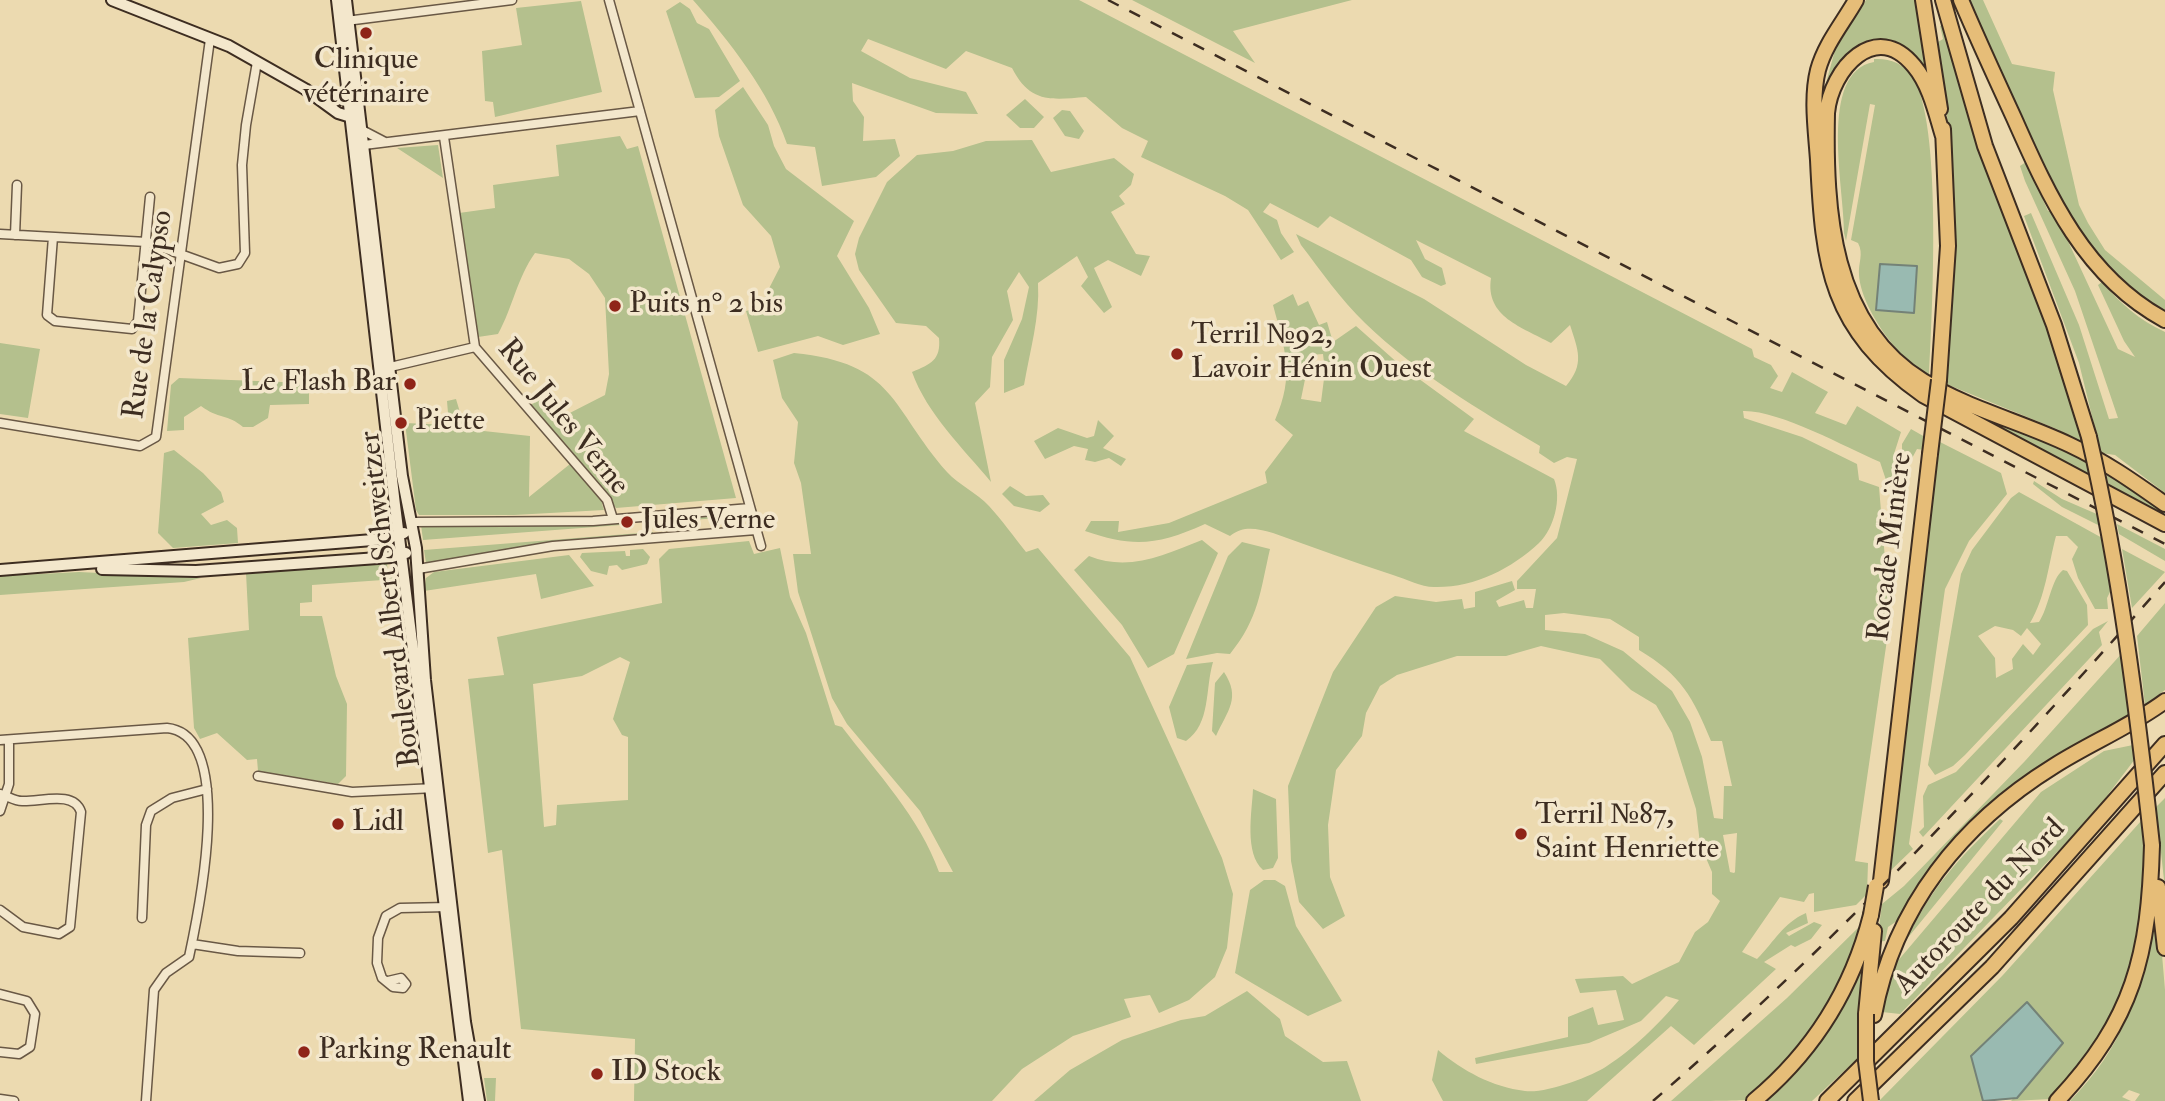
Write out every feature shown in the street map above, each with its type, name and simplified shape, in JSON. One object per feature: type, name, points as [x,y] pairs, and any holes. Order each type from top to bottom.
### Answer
[{"type":"highway","points":[[1856,0],[1826,49],[1815,84],[1823,241],[1838,300],[1855,330],[1893,373],[1923,395],[2165,524]]},
{"type":"highway","name":"Rocade Minière","points":[[1872,1101],[1866,1061],[1874,912],[1939,380],[1947,259],[1943,136],[1923,0]]},
{"type":"highway","points":[[1943,0],[1976,120],[2054,326],[2089,437],[2124,612],[2165,948]]},
{"type":"highway","points":[[1961,0],[2039,173],[2076,239],[2109,279],[2165,320]]},
{"type":"highway","points":[[1943,136],[1925,84],[1905,57],[1887,49],[1871,50],[1855,56],[1839,72],[1830,95],[1827,113],[1833,232],[1844,282],[1864,322],[1889,354],[1922,380],[1955,397],[2072,446],[2108,465],[2165,504]]},
{"type":"highway","points":[[1870,1014],[1906,917],[1928,880],[1949,854],[1992,813],[2035,779],[2165,701]]},
{"type":"highway","name":"Autoroute du Nord","points":[[1827,1101],[2011,918],[2165,744]]},
{"type":"highway","name":"Autoroute du Nord","points":[[1855,1101],[2002,957],[2165,773]]},
{"type":"highway","points":[[2057,1101],[2102,1047],[2125,1006],[2139,966],[2148,919],[2152,845]]},
{"type":"highway","points":[[1754,1101],[1798,1059],[1825,1024],[1853,974],[1874,912]]},
{"type":"highway","points":[[1863,1101],[1874,1083]]},
{"type":"main road","points":[[112,0],[210,39],[257,62],[321,99],[338,113],[353,115]]},
{"type":"main road","name":"Boulevard Albert Schweitzer","points":[[337,0],[344,21],[353,94],[362,130],[385,368],[391,464],[411,558],[434,788]]},
{"type":"main road","name":"Boulevard Albert Schweitzer","points":[[344,21],[346,0]]},
{"type":"main road","points":[[321,99],[332,102],[353,94]]},
{"type":"main road","name":"Boulevard Albert Schweitzer","points":[[353,94],[353,115],[385,368],[402,476],[469,1101]]},
{"type":"main road","points":[[353,115],[357,128],[362,130]]},
{"type":"main road","points":[[353,115],[357,141],[363,145]]},
{"type":"main road","points":[[0,570],[82,566],[406,529]]},
{"type":"main road","points":[[82,566],[170,572],[411,558]]},
{"type":"main road","name":"Boulevard Albert Schweitzer","points":[[448,907],[479,1101]]},
{"type":"street","points":[[344,21],[512,0]]},
{"type":"street","points":[[609,0],[761,546]]},
{"type":"street","name":"Rue de la Calypso","points":[[0,423],[140,446],[152,442],[158,431],[210,39]]},
{"type":"street","points":[[0,234],[147,242],[227,268],[238,264],[245,253],[242,165],[257,62]]},
{"type":"street","points":[[363,145],[640,111]]},
{"type":"street","points":[[362,130],[385,142]]},
{"type":"street","name":"Rue Jules Verne","points":[[444,137],[475,347],[607,500],[613,519]]},
{"type":"street","points":[[15,235],[17,185]]},
{"type":"street","points":[[53,237],[47,315],[55,321],[107,329],[127,330],[136,327],[150,197]]},
{"type":"street","points":[[385,368],[475,347]]},
{"type":"street","points":[[406,529],[613,519],[750,508]]},
{"type":"street","points":[[411,558],[756,530]]},
{"type":"street","points":[[0,811],[9,777],[4,740],[167,728],[183,734],[199,756],[207,789],[203,883],[192,944],[186,961],[166,973],[154,990],[146,1101]]},
{"type":"street","points":[[258,776],[352,792],[434,788]]},
{"type":"street","points":[[142,919],[146,825],[151,811],[172,798],[207,789]]},
{"type":"street","points":[[0,910],[27,929],[59,934],[70,927],[81,812],[79,806],[70,800],[22,801],[3,794]]},
{"type":"street","points":[[388,981],[380,975],[377,963],[377,938],[383,919],[400,908],[448,907]]},
{"type":"street","points":[[192,944],[237,951],[300,953]]},
{"type":"street","points":[[0,994],[27,1001],[35,1014],[30,1047],[14,1055],[0,1052]]},
{"type":"street","points":[[0,1099],[14,1101]]},
{"type":"green space","points":[[693,0],[1079,0],[1752,349],[1754,357],[1771,365],[1778,376],[1770,388],[1782,392],[1792,372],[1828,392],[1815,413],[1846,425],[1857,406],[1901,432],[1894,454],[1897,484],[1886,480],[1880,462],[1775,416],[1743,411],[1744,418],[1802,437],[1857,464],[1859,480],[1879,487],[1890,619],[1855,861],[1868,863],[1867,894],[1856,905],[1814,912],[1814,893],[1809,894],[1804,902],[1780,897],[1742,952],[1757,959],[1785,927],[1806,913],[1808,923],[1786,933],[1789,936],[1814,922],[1822,925],[1811,939],[1795,947],[1791,945],[1764,962],[1776,969],[1694,1045],[1671,1026],[1587,1101],[1443,1101],[1432,1080],[1438,1050],[1478,1077],[1525,1091],[1544,1090],[1579,1080],[1616,1060],[1645,1036],[1679,1000],[1666,996],[1641,1021],[1589,1043],[1476,1064],[1475,1058],[1568,1037],[1568,1017],[1593,1007],[1598,1025],[1624,1020],[1616,990],[1580,993],[1575,979],[1623,976],[1632,984],[1679,962],[1695,932],[1708,922],[1720,901],[1712,894],[1712,872],[1700,844],[1696,809],[1672,733],[1656,705],[1631,690],[1600,659],[1541,646],[1506,656],[1457,656],[1397,675],[1380,686],[1366,713],[1362,736],[1336,770],[1328,825],[1330,877],[1345,916],[1323,929],[1299,902],[1291,861],[1288,786],[1333,672],[1376,607],[1395,596],[1436,602],[1462,599],[1464,609],[1475,607],[1475,592],[1512,581],[1515,590],[1496,601],[1499,607],[1524,600],[1526,608],[1533,608],[1536,589],[1517,589],[1517,581],[1557,538],[1577,459],[1567,457],[1554,463],[1539,453],[1540,446],[1472,404],[1406,358],[1348,305],[1301,245],[1296,234],[1424,299],[1526,365],[1566,386],[1578,364],[1570,325],[1551,343],[1518,326],[1500,311],[1491,291],[1491,278],[1416,240],[1425,259],[1442,268],[1446,284],[1441,286],[1422,277],[1411,260],[1330,216],[1318,228],[1270,203],[1263,212],[1277,220],[1281,233],[1294,252],[1281,260],[1248,210],[1225,196],[1141,157],[1148,141],[1122,128],[1086,97],[1042,97],[1026,88],[1012,68],[966,51],[946,69],[868,39],[861,51],[910,78],[966,92],[978,114],[936,113],[852,83],[853,101],[864,117],[863,141],[895,139],[900,156],[876,177],[822,186],[815,147],[787,144],[759,86]],"holes":[[[1564,613],[1610,619],[1639,637],[1639,650],[1665,669],[1684,688],[1711,741],[1722,741],[1732,786],[1724,786],[1723,819],[1714,818],[1702,757],[1690,722],[1672,691],[1623,651],[1585,634],[1545,630],[1545,615]],[[1737,833],[1735,872],[1734,873],[1730,872],[1723,835]]]},
{"type":"green space","points":[[1132,0],[1352,0],[1233,31],[1255,63]]},
{"type":"green space","points":[[1866,0],[1916,0],[1929,73],[1878,44],[1823,94],[1835,50]]},
{"type":"green space","points":[[1970,0],[1983,0],[2012,64],[2055,72],[2053,90],[2079,205],[2105,250],[2165,300],[2165,312],[2130,288],[2099,255],[2071,216],[2024,128]]},
{"type":"green space","points":[[581,1],[602,92],[495,117],[493,102],[485,101],[482,51],[522,45],[516,8]]},
{"type":"green space","points":[[680,2],[690,9],[697,23],[709,29],[740,81],[719,97],[695,98],[666,11]]},
{"type":"green space","points":[[1943,25],[1976,138],[2031,276],[2063,372],[2083,444],[2067,438],[2059,430],[1946,384],[1952,213],[1948,128],[1938,42],[1943,39],[1940,26]]},
{"type":"green space","points":[[1874,59],[1895,62],[1912,76],[1922,99],[1928,133],[1933,220],[1929,376],[1906,359],[1874,318],[1861,288],[1860,247],[1851,240],[1875,105],[1870,104],[1846,241],[1844,233],[1838,136],[1840,109],[1845,87],[1856,70],[1874,62]]},
{"type":"green space","points":[[743,87],[768,125],[774,146],[786,169],[854,221],[837,256],[869,308],[880,334],[843,345],[818,336],[758,352],[746,311],[759,308],[780,267],[771,236],[743,205],[719,136],[715,110]]},
{"type":"green space","points":[[1025,99],[1044,117],[1034,128],[1020,128],[1006,115]]},
{"type":"green space","points":[[1062,110],[1070,111],[1084,131],[1079,139],[1065,136],[1053,118]]},
{"type":"green space","points":[[620,136],[627,149],[638,146],[736,498],[616,508],[531,405],[539,398],[560,418],[605,395],[609,374],[605,298],[589,274],[569,259],[535,253],[524,272],[498,334],[478,337],[459,213],[495,208],[493,185],[559,176],[556,145]]},
{"type":"green space","points":[[1032,140],[1051,172],[1114,158],[1134,174],[1131,185],[1119,196],[1125,204],[1111,212],[1136,254],[1150,256],[1141,276],[1108,260],[1094,268],[1112,307],[1104,313],[1081,286],[1088,277],[1077,256],[1038,283],[1036,321],[1024,385],[1004,393],[1004,360],[1022,319],[1029,287],[1019,272],[1007,291],[1013,320],[992,357],[990,387],[975,403],[991,482],[936,416],[912,372],[933,360],[938,351],[939,338],[926,326],[896,323],[859,270],[855,254],[859,238],[887,182],[917,155],[953,151],[986,141]]},
{"type":"green space","points":[[438,145],[443,178],[397,148]]},
{"type":"green space","points":[[2026,162],[2048,211],[2054,211],[2118,349],[2135,357],[2124,341],[2098,285],[2102,282],[2131,311],[2165,332],[2165,493],[2115,455],[2101,453],[2079,363],[2024,216],[2031,213],[2079,325],[2109,419],[2118,418],[2075,291],[2025,181],[2020,166]]},
{"type":"green space","points":[[1293,294],[1298,306],[1308,301],[1319,325],[1327,322],[1333,342],[1356,326],[1400,365],[1474,419],[1464,431],[1554,479],[1557,495],[1555,513],[1549,530],[1539,543],[1504,569],[1491,575],[1463,584],[1429,587],[1256,529],[1241,530],[1230,536],[1205,524],[1173,536],[1146,542],[1118,540],[1085,531],[1091,521],[1119,521],[1118,532],[1169,523],[1267,483],[1265,472],[1293,435],[1275,420],[1285,389],[1286,362],[1273,305]],"holes":[[[1323,354],[1325,371],[1321,402],[1301,399],[1310,355]]]},
{"type":"green space","points":[[0,343],[40,349],[28,418],[0,414]]},
{"type":"green space","points":[[794,353],[828,358],[853,367],[872,378],[900,408],[947,472],[989,506],[1026,552],[1038,548],[1130,657],[1222,858],[1233,894],[1227,948],[1215,977],[1189,1000],[1159,1013],[1150,995],[1124,999],[1131,1017],[1073,1036],[1022,1069],[992,1101],[634,1101],[635,1039],[521,1029],[502,850],[488,853],[468,679],[504,675],[497,637],[662,603],[659,559],[669,549],[749,541],[754,554],[780,548],[790,597],[806,633],[835,725],[842,727],[896,796],[921,833],[939,872],[953,872],[920,811],[847,724],[832,698],[798,592],[793,554],[811,554],[801,483],[794,463],[798,422],[782,398],[773,360]],"holes":[[[620,657],[630,662],[613,719],[622,735],[628,737],[628,800],[557,805],[556,825],[544,827],[533,684],[582,676]]]},
{"type":"green space","points":[[179,378],[309,383],[309,404],[270,405],[268,418],[253,427],[243,427],[201,406],[184,417],[184,430],[167,431],[171,385]]},
{"type":"green space","points":[[456,399],[465,429],[530,436],[529,497],[570,464],[605,501],[602,504],[604,510],[514,515],[419,515],[416,510],[405,423],[449,425],[447,401]]},
{"type":"green space","points":[[1945,400],[2086,457],[2091,479]]},
{"type":"green space","points":[[1098,420],[1114,436],[1103,448],[1126,459],[1121,466],[1109,458],[1095,462],[1085,460],[1088,449],[1074,446],[1045,459],[1034,441],[1058,428],[1087,438],[1094,436]]},
{"type":"green space","points":[[1911,429],[1925,437],[1924,450],[1917,449],[1910,462],[1902,463],[1902,444]]},
{"type":"green space","points":[[1940,442],[2001,473],[2007,494],[1969,541],[1945,589],[1909,844],[1913,849],[1885,876]]},
{"type":"green space","points":[[174,450],[203,473],[221,492],[224,502],[201,514],[211,525],[227,520],[237,528],[238,543],[173,548],[158,533],[164,453]]},
{"type":"green space","points":[[2105,468],[2165,508],[2165,516],[2109,487]]},
{"type":"green space","points":[[2034,481],[2062,499],[2099,515],[2102,527],[2062,507],[2033,484]]},
{"type":"green space","points":[[1010,486],[1026,496],[1043,495],[1050,504],[1040,512],[1014,506],[1002,494]]},
{"type":"green space","points":[[2019,492],[2104,539],[2113,586],[2107,598],[2108,609],[2095,609],[2078,578],[2072,559],[2078,547],[2067,536],[2056,536],[2043,592],[2030,623],[2039,622],[2056,580],[2063,570],[2067,571],[2087,605],[2088,625],[1965,755],[1953,766],[1935,775],[1928,765],[1961,574],[1972,550],[2011,498]],"holes":[[[1995,626],[2013,630],[2021,636],[2027,628],[2041,644],[2033,655],[2023,644],[2012,659],[2013,669],[1996,678],[1995,658],[1978,636]]]},
{"type":"green space","points":[[732,513],[733,517],[663,522],[662,518]]},
{"type":"green space","points":[[620,521],[621,525],[423,540],[421,525]]},
{"type":"green space","points":[[2117,524],[2165,549],[2165,561],[2119,534]]},
{"type":"green space","points":[[653,532],[653,535],[546,544],[426,563],[424,550]]},
{"type":"green space","points":[[1202,540],[1218,553],[1174,654],[1148,668],[1122,625],[1074,570],[1089,556],[1104,561],[1132,562],[1160,556]]},
{"type":"green space","points":[[1242,542],[1270,549],[1253,616],[1230,654],[1217,653],[1186,659],[1228,556]]},
{"type":"green space","points":[[643,549],[650,557],[647,564],[622,570],[617,565],[609,566],[607,575],[591,571],[580,557],[582,553],[625,551],[626,556],[630,556],[630,550]]},
{"type":"green space","points":[[2122,549],[2165,572],[2132,608]]},
{"type":"green space","points":[[569,555],[594,586],[541,599],[536,574],[424,591],[426,578],[434,572]]},
{"type":"green space","points":[[387,563],[388,575],[396,574],[397,579],[312,585],[312,602],[300,603],[300,616],[322,616],[336,676],[347,704],[346,776],[338,784],[258,771],[257,759],[247,760],[217,733],[200,739],[194,728],[188,638],[249,630],[246,573]]},
{"type":"green space","points":[[79,572],[201,578],[184,582],[0,595],[0,576]]},
{"type":"green space","points":[[2165,603],[2165,690],[2145,705],[2137,636]]},
{"type":"green space","points":[[2108,621],[2099,632],[2102,645],[1923,837],[1919,832],[1924,827],[1923,796],[1928,785],[1956,772],[2093,629]]},
{"type":"green space","points":[[2123,652],[2130,717],[2017,783],[1985,809],[1937,857],[1914,889],[1897,921],[1888,927],[1885,941],[1877,942],[1882,904],[1904,886],[2025,761]]},
{"type":"green space","points":[[1213,662],[1200,725],[1186,741],[1177,738],[1169,707],[1187,665]]},
{"type":"green space","points":[[1224,672],[1232,689],[1232,697],[1216,736],[1212,731],[1215,683]]},
{"type":"green space","points":[[2133,745],[2135,759],[2091,817],[1900,1014],[1882,1012],[1896,963],[2041,792],[2104,751]]},
{"type":"green space","points":[[1253,789],[1276,799],[1278,858],[1273,868],[1263,870],[1257,863],[1251,843]]},
{"type":"green space","points":[[2165,798],[2165,889],[2156,807]]},
{"type":"green space","points":[[2000,819],[2003,821],[1906,940],[1926,904],[1947,875]]},
{"type":"green space","points":[[2141,821],[2144,850],[2143,909],[2133,966],[2124,994],[2096,1046],[2051,1099],[2011,1101],[2063,1043],[1971,1056],[1983,1101],[1879,1101],[2003,975]]},
{"type":"green space","points":[[1264,880],[1275,880],[1285,886],[1296,926],[1342,1001],[1308,1016],[1235,973],[1250,890]]},
{"type":"green space","points":[[2159,919],[2165,990],[2165,1101],[2135,1101],[2140,1094],[2129,1090],[2122,1097],[2131,1101],[2070,1101],[2104,1060],[2127,1018],[2143,971],[2154,920]]},
{"type":"green space","points":[[1862,924],[1845,971],[1819,1022],[1785,1069],[1766,1087],[1746,1100],[1671,1101],[1787,998]]},
{"type":"green space","points":[[1863,955],[1866,956],[1859,1057],[1812,1101],[1758,1101],[1777,1085]]},
{"type":"green space","points":[[1247,991],[1280,1019],[1285,1036],[1323,1062],[1347,1061],[1361,1101],[1034,1101],[1070,1070],[1122,1040],[1181,1020],[1205,1016]]},
{"type":"green space","points":[[484,1078],[496,1078],[495,1101],[487,1101]]},
{"type":"water","points":[[1880,264],[1917,266],[1914,313],[1876,310]]},
{"type":"water","points":[[2027,1002],[2063,1043],[2017,1098],[1983,1101],[1971,1056]]},
{"type":"railway","points":[[1108,0],[2165,544]]},
{"type":"railway","points":[[1653,1101],[1788,978],[1918,850],[2043,718],[2165,582]]},
{"type":"place","name":"Clinique vétérinaire","points":[[366,33]]},
{"type":"place","name":"Puits n° 2 bis","points":[[615,306]]},
{"type":"place","name":"Terril №92, Lavoir Hénin Ouest","points":[[1177,354]]},
{"type":"place","name":"Le Flash Bar","points":[[410,384]]},
{"type":"place","name":"Piette","points":[[401,423]]},
{"type":"place","name":"Jules Verne","points":[[627,522]]},
{"type":"place","name":"Lidl","points":[[338,824]]},
{"type":"place","name":"Terril №87, Saint Henriette","points":[[1521,834]]},
{"type":"place","name":"Parking Renault","points":[[304,1052]]},
{"type":"place","name":"ID Stock","points":[[597,1074]]}]
